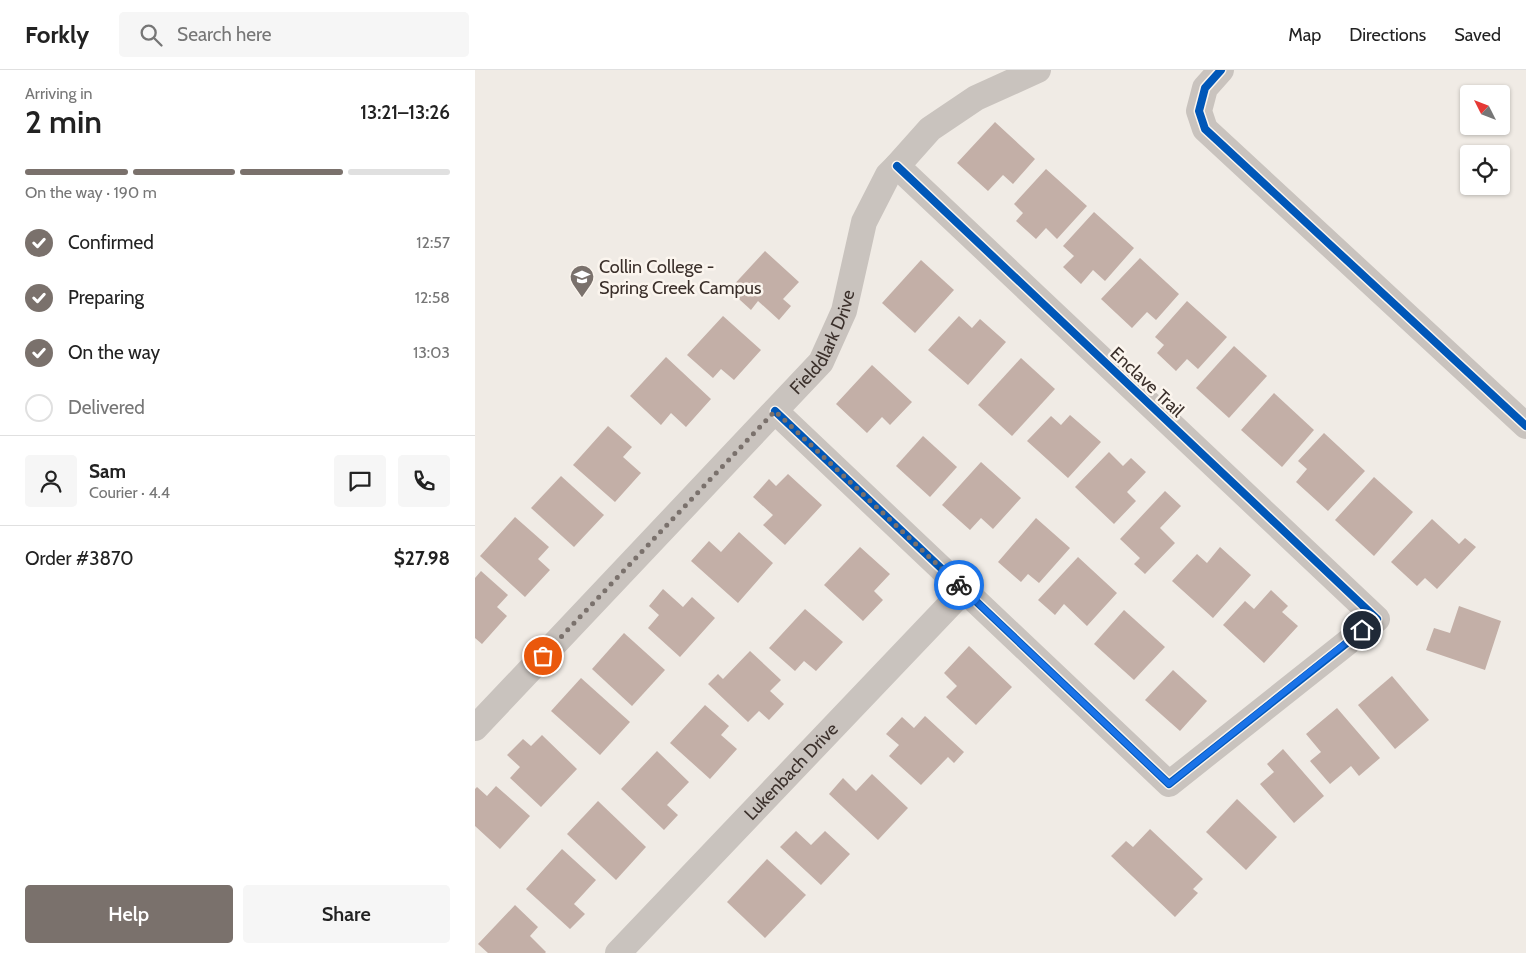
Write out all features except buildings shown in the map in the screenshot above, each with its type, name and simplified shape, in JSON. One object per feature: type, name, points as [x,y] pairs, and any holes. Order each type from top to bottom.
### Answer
[{"type":"street","points":[[1221,70],[1205,88],[1199,111],[1205,129],[1526,426]]},
{"type":"street","name":"Fielddlark Drive","points":[[475,728],[821,362],[844,311],[864,222],[888,175],[929,128],[976,98],[1024,74]]},
{"type":"street","name":"Enclave Trail","points":[[897,166],[1377,618],[1169,784],[964,590]]},
{"type":"street","points":[[775,411],[964,590]]},
{"type":"street","name":"Lukenbach Drive","points":[[618,953],[964,590]]},
{"type":"cycle path","points":[[1221,70],[1205,88],[1199,111],[1205,129],[1526,426]]},
{"type":"cycle path","points":[[775,411],[1169,784],[1377,619],[897,166]]},
{"type":"way so far","points":[[543,656],[775,411],[959,585]]},
{"type":"place","name":"Collin College - Spring Creek Campus","points":[[582,298]]},
{"type":"route","points":[[959,585],[1169,784],[1362,630]]}]
